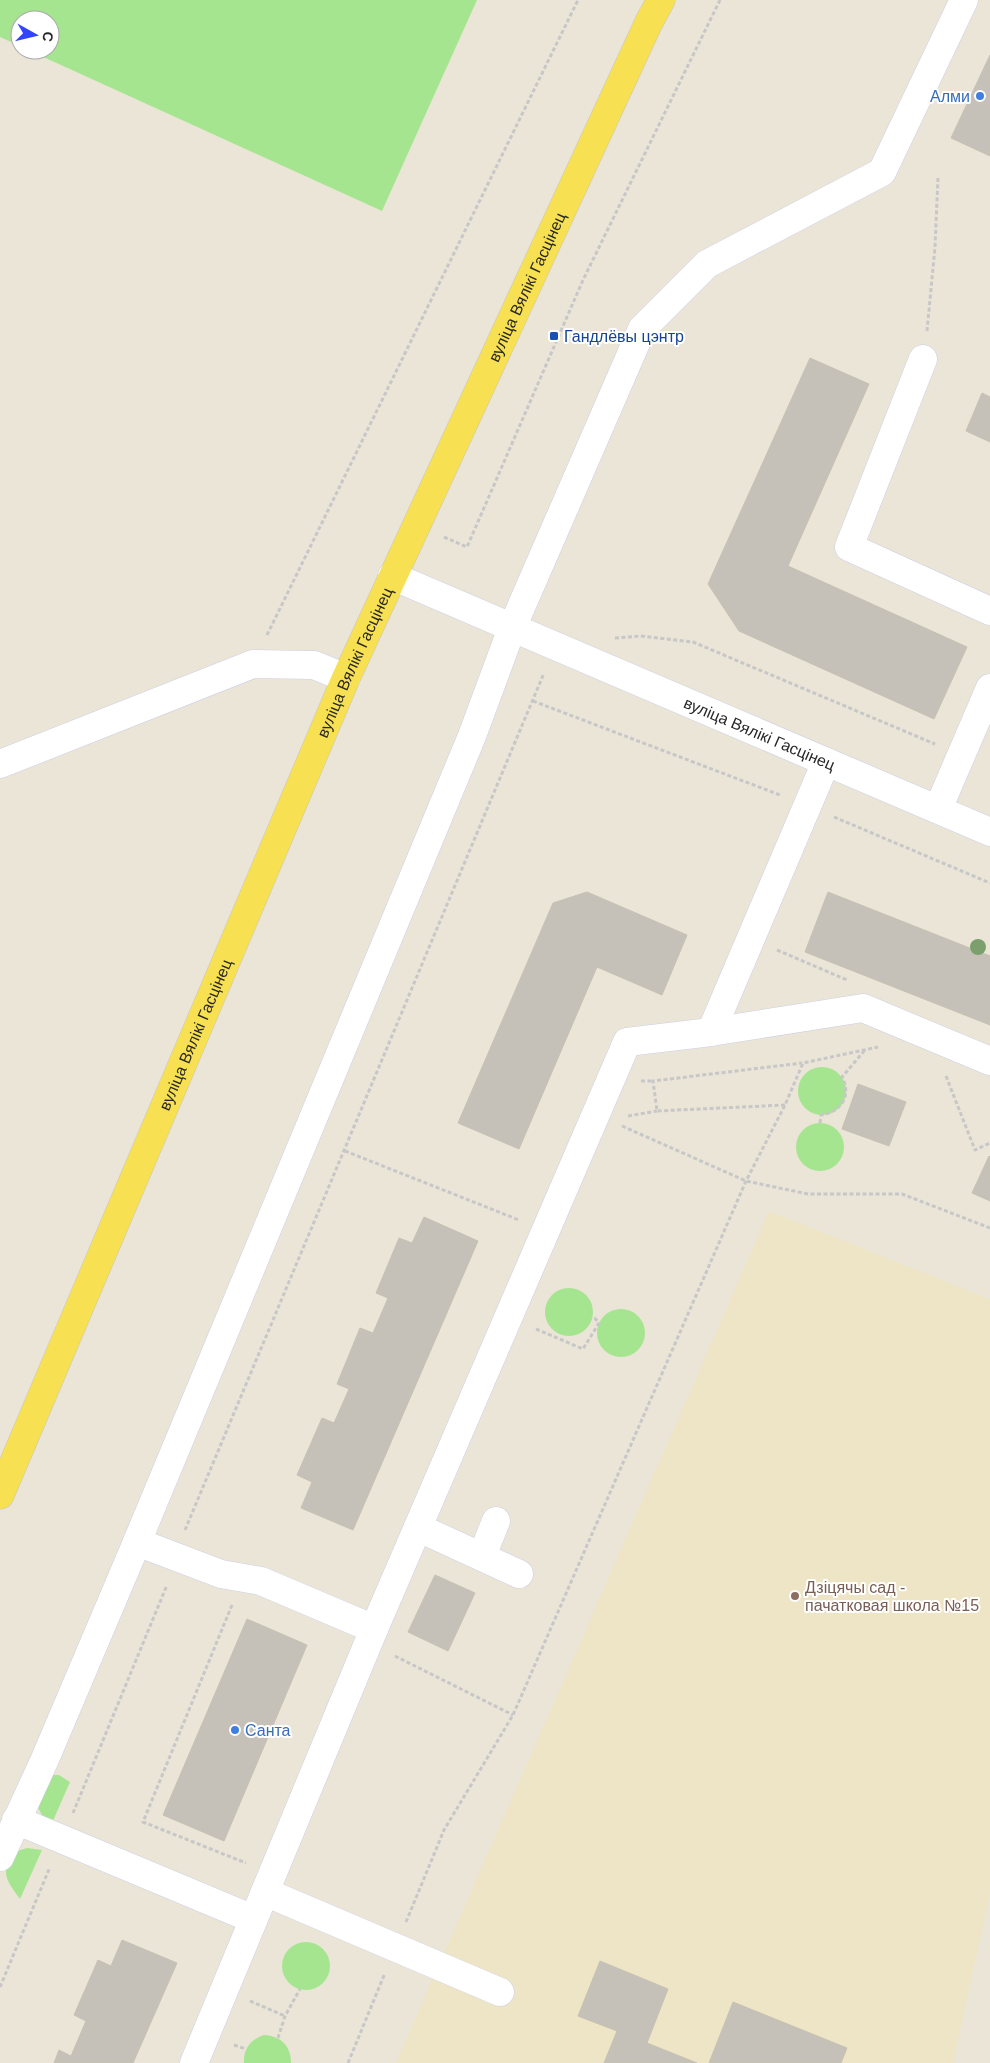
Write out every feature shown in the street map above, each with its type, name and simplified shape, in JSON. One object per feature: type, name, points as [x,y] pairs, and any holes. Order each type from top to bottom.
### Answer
[{"type":"main road","name":"вуліца Вялікі Гасцінец","points":[[0,1495],[346,678],[661,0]]},
{"type":"street","points":[[0,1857],[45,1759],[137,1542],[472,736],[512,628],[642,329],[707,264],[882,172],[964,0]]},
{"type":"street","points":[[923,358],[849,547],[990,611]]},
{"type":"street","name":"вуліца Вялікі Гасцінец","points":[[392,576],[990,832]]},
{"type":"street","points":[[0,764],[253,664],[314,665],[346,678]]},
{"type":"street","points":[[938,809],[990,688]]},
{"type":"street","points":[[710,1032],[826,762]]},
{"type":"street","points":[[194,2063],[371,1636],[508,1317],[600,1117],[627,1042],[710,1032],[862,1008],[990,1061]]},
{"type":"street","points":[[482,1556],[496,1521]]},
{"type":"street","points":[[419,1528],[519,1574]]},
{"type":"street","points":[[137,1542],[221,1574],[261,1581],[371,1636]]},
{"type":"street","points":[[16,1820],[253,1919]]},
{"type":"street","points":[[270,1883],[396,1948],[500,1992]]},
{"type":"path","points":[[253,664],[578,0]]},
{"type":"path","points":[[448,539],[468,547],[583,280],[720,0]]},
{"type":"path","points":[[923,358],[931,306],[938,178]]},
{"type":"path","points":[[611,639],[640,636],[693,642],[960,755]]},
{"type":"path","points":[[0,1986],[178,1558],[179,1544],[533,701],[554,645]]},
{"type":"path","points":[[533,701],[806,806],[990,883]]},
{"type":"path","points":[[775,949],[853,982]]},
{"type":"path","points":[[657,1111],[653,1082],[803,1063],[878,1047],[890,1019]]},
{"type":"path","points":[[931,1037],[975,1150],[990,1144]]},
{"type":"path","points":[[820,1123],[821,1115],[836,1110],[842,1105],[846,1090],[842,1077],[865,1050]]},
{"type":"path","points":[[348,2063],[444,1830],[513,1715],[746,1181],[785,1105],[803,1063]]},
{"type":"path","points":[[600,1117],[657,1111],[785,1105]]},
{"type":"path","points":[[600,1117],[746,1181],[808,1194],[902,1194],[990,1228]]},
{"type":"path","points":[[345,1151],[525,1223]]},
{"type":"path","points":[[508,1317],[583,1349],[599,1323],[593,1316]]},
{"type":"path","points":[[234,1599],[143,1822],[270,1883]]},
{"type":"path","points":[[371,1636],[513,1715]]},
{"type":"path","points":[[278,2038],[285,2016],[300,1989]]},
{"type":"shaded area","name":"Дзіцячы сад - пачатковая школа №15","points":[[769,1211],[990,1299],[990,1893],[953,2063],[396,2063]]},
{"type":"green space","points":[[0,0],[477,0],[382,211],[50,60],[60,60],[60,10],[10,10],[10,42],[0,37]]},
{"type":"green space","points":[[822,1067],[831,1069],[839,1074],[844,1082],[846,1091],[844,1100],[839,1108],[831,1113],[822,1115],[813,1113],[805,1108],[800,1100],[798,1091],[800,1082],[805,1074],[813,1069]]},
{"type":"green space","points":[[820,1123],[829,1125],[837,1130],[842,1138],[844,1147],[842,1156],[837,1164],[829,1169],[820,1171],[811,1169],[803,1164],[798,1156],[796,1147],[798,1138],[803,1130],[811,1125]]},
{"type":"green space","points":[[569,1288],[578,1290],[586,1295],[591,1303],[593,1312],[591,1321],[586,1329],[578,1334],[569,1336],[560,1334],[552,1329],[547,1321],[545,1312],[547,1303],[552,1295],[560,1290]]},
{"type":"green space","points":[[621,1309],[630,1311],[638,1316],[643,1324],[645,1333],[643,1342],[638,1350],[630,1355],[621,1357],[612,1355],[604,1350],[599,1342],[597,1333],[599,1324],[604,1316],[612,1311]]},
{"type":"green space","points":[[48,1775],[59,1775],[70,1782],[52,1823],[42,1815],[36,1804]]},
{"type":"green space","points":[[27,1848],[42,1850],[20,1899],[9,1882],[6,1867],[11,1853]]},
{"type":"green space","points":[[306,1942],[315,1944],[323,1949],[328,1957],[330,1966],[328,1975],[323,1983],[315,1988],[306,1990],[297,1988],[289,1983],[284,1975],[282,1966],[284,1957],[289,1949],[297,1944]]},
{"type":"green space","points":[[264,2035],[275,2037],[284,2043],[291,2057],[291,2063],[244,2063],[246,2049],[255,2039]]},
{"type":"building","name":"Алми","points":[[990,55],[990,156],[951,138]]},
{"type":"building","points":[[810,358],[869,384],[788,566],[967,647],[934,719],[739,631],[708,584]]},
{"type":"building","points":[[982,393],[990,397],[990,442],[966,431]]},
{"type":"building","points":[[587,892],[687,935],[662,995],[597,967],[519,1149],[458,1123],[553,903]]},
{"type":"building","points":[[828,892],[990,956],[990,1025],[805,952]]},
{"type":"building","points":[[858,1084],[906,1102],[889,1146],[842,1129]]},
{"type":"building","points":[[990,1157],[990,1201],[972,1193]]},
{"type":"building","points":[[424,1217],[478,1241],[353,1530],[301,1508],[312,1482],[297,1475],[322,1418],[334,1423],[349,1389],[337,1384],[360,1328],[373,1333],[388,1298],[376,1293],[399,1238],[412,1243]]},
{"type":"building","points":[[435,1575],[475,1593],[448,1651],[408,1632]]},
{"type":"building","name":"Санта","points":[[247,1619],[307,1645],[224,1841],[163,1815]]},
{"type":"building","points":[[122,1940],[177,1963],[133,2063],[54,2063],[59,2050],[71,2056],[86,2021],[74,2015],[98,1960],[111,1966]]},
{"type":"building","points":[[600,1961],[668,1989],[647,2043],[697,2063],[604,2063],[617,2031],[578,2016]]},
{"type":"building","points":[[733,2002],[847,2048],[841,2063],[709,2063]]},
{"type":"place","name":"Алми","points":[[980,96]]},
{"type":"place","name":"Гандлёвы цэнтр","points":[[554,336]]},
{"type":"place","name":"Дзіцячы сад - пачатковая школа №15","points":[[795,1596]]},
{"type":"place","name":"Санта","points":[[235,1730]]}]
